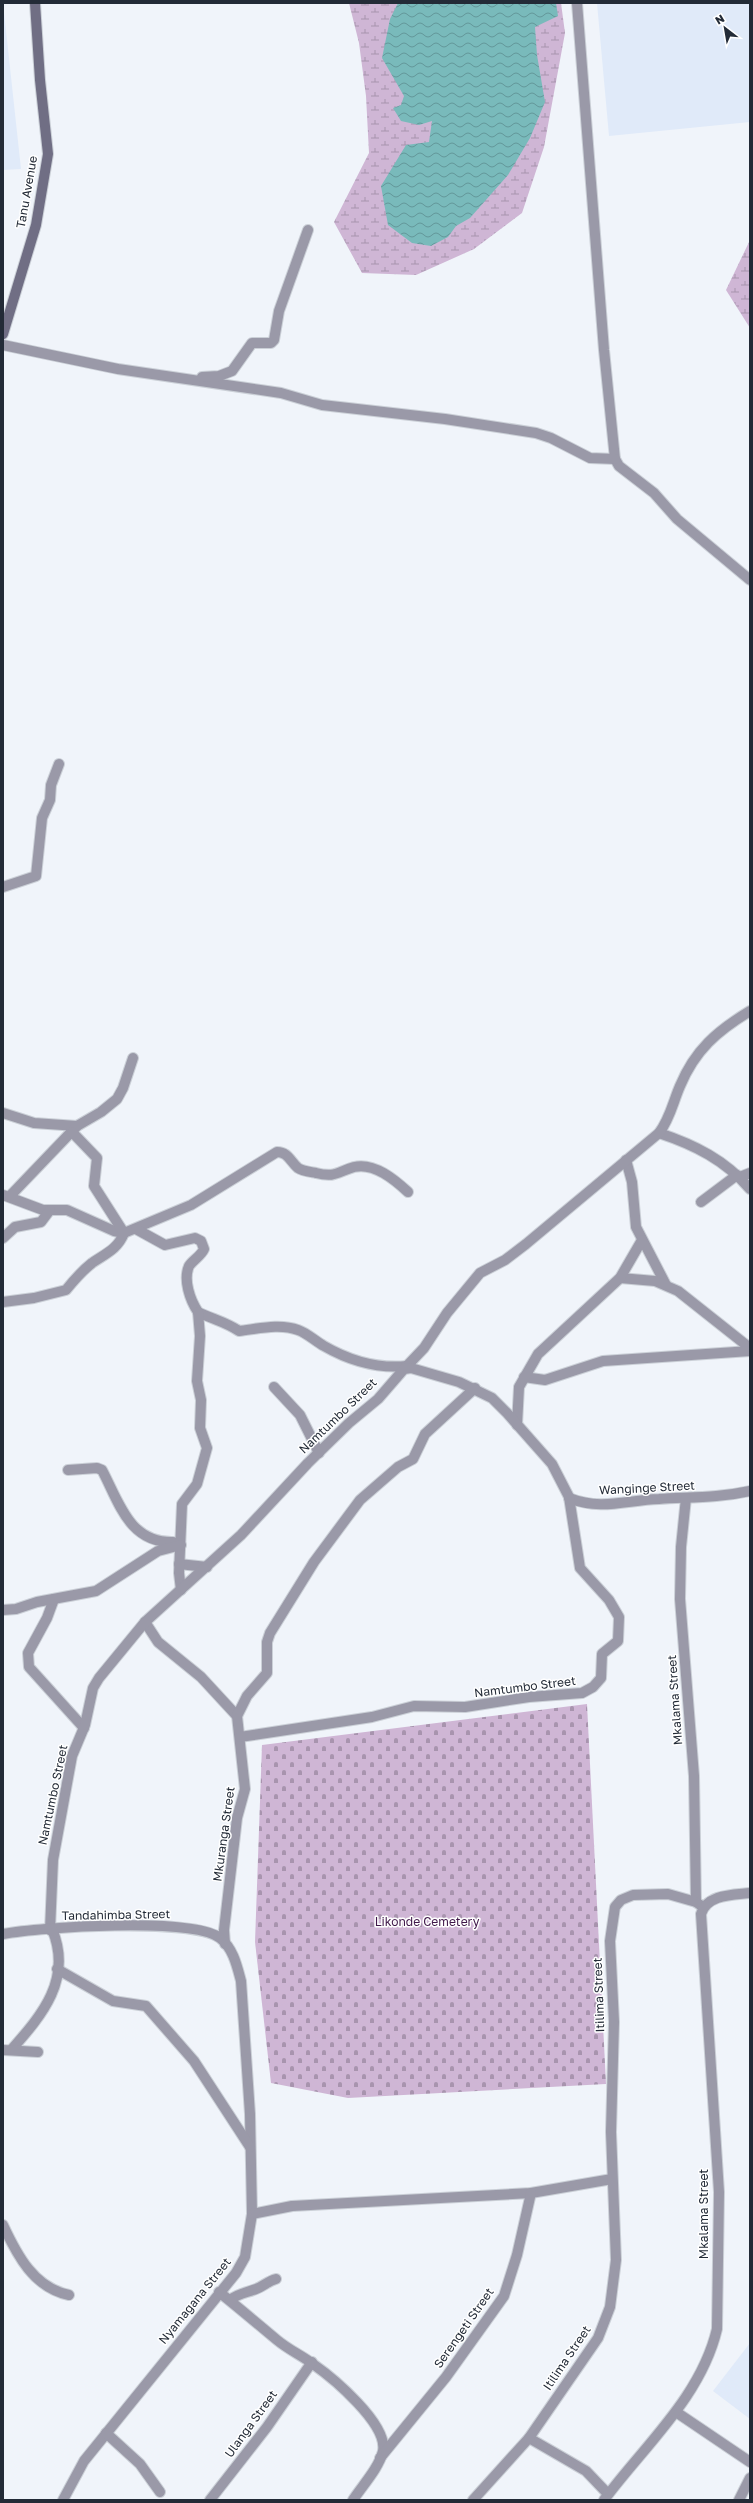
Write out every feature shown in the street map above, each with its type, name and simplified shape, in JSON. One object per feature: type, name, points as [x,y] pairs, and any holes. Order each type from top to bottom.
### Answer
[{"type":"street","name":"Tanu Avenue","points":[[3,334],[36,225],[48,154],[40,80],[35,3]]},
{"type":"street","points":[[577,3],[604,350],[615,459],[619,466],[654,493],[677,519],[750,580]]},
{"type":"street","points":[[190,380],[227,374],[234,369],[252,343],[271,343],[274,340],[279,311],[308,230]]},
{"type":"street","points":[[3,345],[110,368],[281,393],[322,405],[445,419],[536,434],[551,438],[590,458],[615,459]]},
{"type":"street","points":[[3,887],[36,876],[42,818],[50,800],[51,785],[59,764]]},
{"type":"street","points":[[198,1312],[220,1322],[228,1323],[239,1330],[268,1327],[298,1330],[325,1346],[366,1365],[406,1367],[424,1348],[447,1314],[480,1273],[505,1260],[526,1244],[580,1201],[659,1133],[666,1124],[682,1080],[702,1047],[714,1035],[750,1011]]},
{"type":"street","points":[[133,1058],[123,1088],[117,1099],[101,1112],[74,1129],[7,1196],[43,1210],[67,1210],[114,1231],[124,1233],[191,1205],[277,1152],[285,1154],[300,1169],[327,1176],[336,1175],[355,1167],[364,1167],[388,1175],[408,1192]]},
{"type":"street","points":[[3,1114],[34,1123],[74,1129],[97,1158],[94,1186],[124,1233]]},
{"type":"street","points":[[659,1133],[704,1150],[738,1176],[750,1189]]},
{"type":"street","points":[[626,1160],[632,1182],[636,1227],[666,1284]]},
{"type":"street","points":[[701,1202],[738,1176],[750,1174]]},
{"type":"street","points":[[3,1238],[15,1227],[41,1222],[50,1210]]},
{"type":"street","points":[[136,1229],[165,1245],[195,1238],[201,1241],[204,1249],[189,1267],[187,1280],[190,1293],[198,1312],[200,1336],[197,1388],[201,1400],[200,1428],[206,1443],[207,1451],[202,1462],[197,1484],[182,1504],[179,1564],[181,1590]]},
{"type":"street","points":[[3,1302],[34,1298],[66,1290],[71,1281],[117,1245],[124,1233]]},
{"type":"street","points":[[517,1425],[517,1402],[519,1387],[538,1354],[620,1278],[642,1240]]},
{"type":"street","points":[[620,1278],[655,1281],[666,1284],[688,1298],[750,1350]]},
{"type":"street","points":[[524,1377],[545,1380],[603,1361],[750,1350]]},
{"type":"street","name":"Namtumbo Street","points":[[7,2050],[36,2023],[52,1997],[57,1969],[58,1949],[51,1930],[53,1860],[72,1756],[84,1728],[93,1688],[98,1678],[145,1622],[242,1535],[349,1423],[378,1399],[406,1367],[445,1377],[475,1388],[492,1398],[552,1464],[569,1498],[580,1568],[608,1600],[619,1617],[618,1641],[602,1654],[601,1678],[593,1687],[582,1693],[529,1697],[475,1706],[414,1706],[372,1717],[240,1737]]},
{"type":"street","points":[[274,1387],[300,1415],[319,1453]]},
{"type":"street","points":[[145,1622],[158,1642],[201,1677],[237,1716],[247,1696],[267,1673],[267,1642],[272,1628],[314,1562],[360,1500],[398,1467],[413,1459],[423,1436],[475,1388]]},
{"type":"street","points":[[68,1470],[97,1468],[102,1470],[120,1508],[139,1531],[160,1543],[181,1544]]},
{"type":"street","name":"Wanginge Street","points":[[569,1498],[585,1503],[610,1506],[647,1499],[717,1498],[750,1491]]},
{"type":"street","name":"Mkalama Street","points":[[606,2497],[676,2412],[711,2351],[717,2329],[719,2192],[708,2045],[707,1994],[701,1934],[694,1776],[680,1599],[681,1547],[686,1498]]},
{"type":"street","points":[[3,1610],[16,1609],[54,1599],[96,1591],[158,1551],[181,1544]]},
{"type":"street","points":[[179,1564],[207,1567]]},
{"type":"street","points":[[54,1599],[48,1618],[28,1653],[29,1667],[84,1728]]},
{"type":"street","name":"Mkuranga Street","points":[[225,1944],[224,1930],[237,1818],[245,1788],[237,1716]]},
{"type":"street","points":[[700,1904],[715,1899],[750,1893]]},
{"type":"street","name":"Itilima Street","points":[[473,2500],[529,2438],[598,2338],[610,2307],[616,2260],[612,2179],[614,2022],[610,1941],[614,1912],[620,1900],[637,1894],[677,1894],[700,1904]]},
{"type":"street","name":"Tandahimba Street","points":[[3,1934],[51,1930],[147,1926],[192,1928],[213,1934],[225,1944]]},
{"type":"street","name":"Nyamagana Street","points":[[63,2500],[84,2461],[219,2292],[236,2273],[245,2257],[252,2214],[251,2149],[241,1981],[236,1962],[225,1944]]},
{"type":"street","points":[[57,1969],[113,2001],[146,2006],[194,2061],[251,2149]]},
{"type":"street","points":[[7,2050],[38,2052]]},
{"type":"street","points":[[252,2214],[297,2206],[531,2193],[612,2179]]},
{"type":"street","name":"Serengeti Street","points":[[352,2500],[380,2458],[446,2377],[504,2296],[517,2255],[531,2193]]},
{"type":"street","points":[[3,2225],[16,2251],[34,2277],[53,2290],[69,2295]]},
{"type":"street","points":[[230,2300],[241,2293],[257,2289],[268,2281],[276,2279]]},
{"type":"street","name":"Serengeti Street","points":[[219,2292],[296,2355],[312,2362],[334,2380],[372,2420],[380,2433],[383,2445],[380,2458]]},
{"type":"street","name":"Ulanga Street","points":[[210,2500],[267,2427],[312,2362]]},
{"type":"street","points":[[676,2412],[750,2462]]},
{"type":"street","points":[[106,2433],[140,2464],[160,2492]]},
{"type":"street","points":[[529,2438],[586,2471],[606,2497]]},
{"type":"street","points":[[739,2500],[750,2478]]},
{"type":"shaded area","points":[[3,3],[21,169],[3,170]]},
{"type":"shaded area","points":[[597,3],[750,3],[750,122],[609,136]]},
{"type":"shaded area","points":[[750,2343],[750,2419],[713,2391]]},
{"type":"green space","points":[[349,3],[561,3],[565,33],[544,147],[522,213],[474,249],[416,275],[362,273],[334,222],[369,153],[366,96],[359,43]]},
{"type":"green space","points":[[750,240],[750,328],[726,290]]},
{"type":"green space","name":"Likonde Cemetery","points":[[587,1704],[606,2084],[348,2098],[271,2083],[255,1942],[262,1745]]},
{"type":"water","points":[[398,3],[556,3],[558,16],[535,27],[537,55],[545,102],[530,138],[508,175],[470,218],[456,226],[448,237],[431,246],[412,243],[388,225],[381,186],[406,145],[429,142],[432,121],[419,125],[401,121],[393,108],[401,105],[404,96],[382,58],[390,19]]}]
